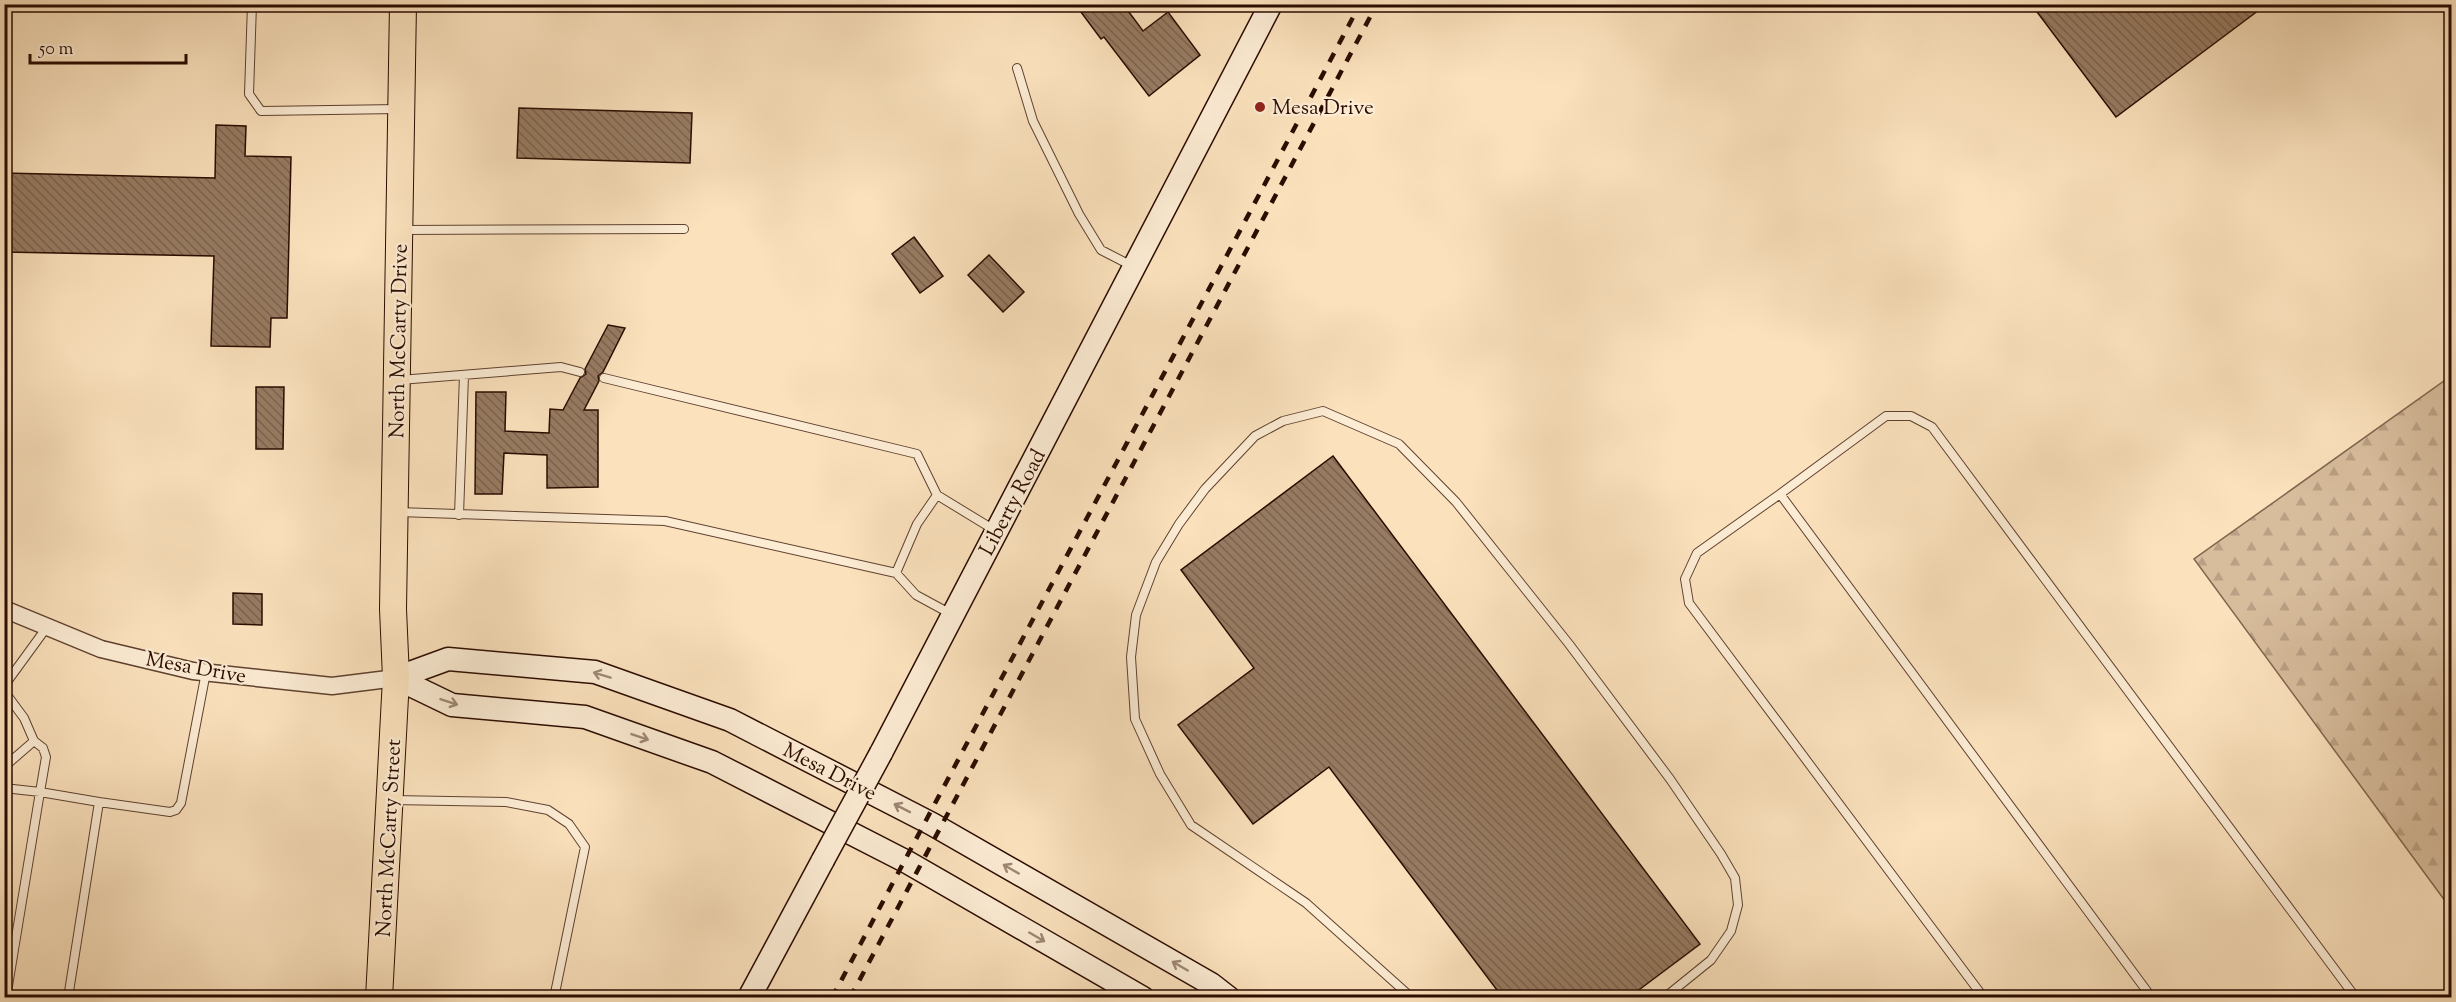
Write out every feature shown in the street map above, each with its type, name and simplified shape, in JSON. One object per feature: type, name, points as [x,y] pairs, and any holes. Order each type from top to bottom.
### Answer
[{"type":"main road","name":"North McCarty Drive","points":[[396,678],[393,609],[394,512],[403,4]]},
{"type":"main road","name":"Liberty Road","points":[[749,998],[881,753],[1271,4]]},
{"type":"main road","name":"Mesa Drive","points":[[396,678],[448,659],[595,672],[730,720],[932,824],[1211,984],[1229,998]]},
{"type":"main road","name":"North McCarty Street","points":[[379,998],[396,678]]},
{"type":"main road","points":[[396,678],[452,705],[585,717],[712,762],[907,862],[1143,998]]},
{"type":"street","name":"Mesa Drive","points":[[4,609],[101,649],[206,672],[332,686],[396,678]]},
{"type":"lane","points":[[252,4],[249,94],[261,111],[402,109]]},
{"type":"lane","points":[[1017,68],[1033,121],[1078,214],[1101,250],[1135,267]]},
{"type":"lane","points":[[399,230],[684,229]]},
{"type":"lane","points":[[397,381],[561,367],[580,372]]},
{"type":"lane","points":[[459,515],[464,375]]},
{"type":"lane","points":[[604,378],[917,454],[937,495],[996,532]]},
{"type":"lane","points":[[1412,998],[1306,903],[1191,825],[1160,774],[1135,719],[1131,657],[1136,615],[1156,562],[1205,489],[1255,436],[1283,422],[1323,411],[1399,444],[1456,502],[1569,644],[1657,761],[1735,878],[1738,905],[1731,931],[1711,960],[1664,998]]},
{"type":"lane","points":[[1984,998],[1689,603],[1685,579],[1697,553],[1886,416],[1911,416],[1932,427],[2356,998]]},
{"type":"lane","points":[[1780,494],[2152,998]]},
{"type":"lane","points":[[896,573],[918,524],[937,495]]},
{"type":"lane","points":[[394,512],[665,521],[896,573],[915,595],[953,615]]},
{"type":"lane","points":[[4,686],[47,627]]},
{"type":"lane","points":[[4,788],[170,812],[176,810],[181,803],[186,781],[206,672]]},
{"type":"lane","points":[[4,691],[24,718],[34,741],[43,748],[46,757],[6,998]]},
{"type":"lane","points":[[4,767],[34,741]]},
{"type":"lane","points":[[390,800],[506,802],[548,810],[569,824],[585,847],[554,998]]},
{"type":"lane","points":[[68,998],[99,802]]},
{"type":"green space","points":[[2451,376],[2451,909],[2194,559]]},
{"type":"building","points":[[1075,4],[1123,4],[1143,31],[1168,12],[1200,55],[1149,96],[1104,37],[1101,39]]},
{"type":"building","points":[[2031,4],[2267,4],[2116,117]]},
{"type":"building","points":[[519,108],[692,113],[690,163],[517,158]]},
{"type":"building","points":[[216,125],[246,126],[245,156],[291,157],[287,318],[271,318],[270,347],[211,346],[214,256],[4,252],[4,173],[215,178]]},
{"type":"building","points":[[914,237],[943,276],[920,293],[892,254]]},
{"type":"building","points":[[989,255],[1024,292],[1003,312],[968,275]]},
{"type":"building","points":[[608,325],[625,328],[603,372],[598,376],[599,381],[584,410],[598,410],[598,487],[547,488],[547,455],[504,453],[502,494],[475,494],[476,392],[506,392],[505,431],[549,433],[550,409],[563,410],[580,378],[586,374],[585,369]]},
{"type":"building","points":[[256,387],[284,387],[283,449],[256,449]]},
{"type":"building","points":[[1333,456],[1700,944],[1628,998],[1503,998],[1329,767],[1253,824],[1178,725],[1254,668],[1181,570]]},
{"type":"building","points":[[233,593],[262,594],[262,625],[233,624]]},
{"type":"railway","points":[[832,998],[1360,4]]},
{"type":"railway","points":[[850,998],[1377,4]]},
{"type":"place","name":"Mesa Drive","points":[[1260,107]]}]
